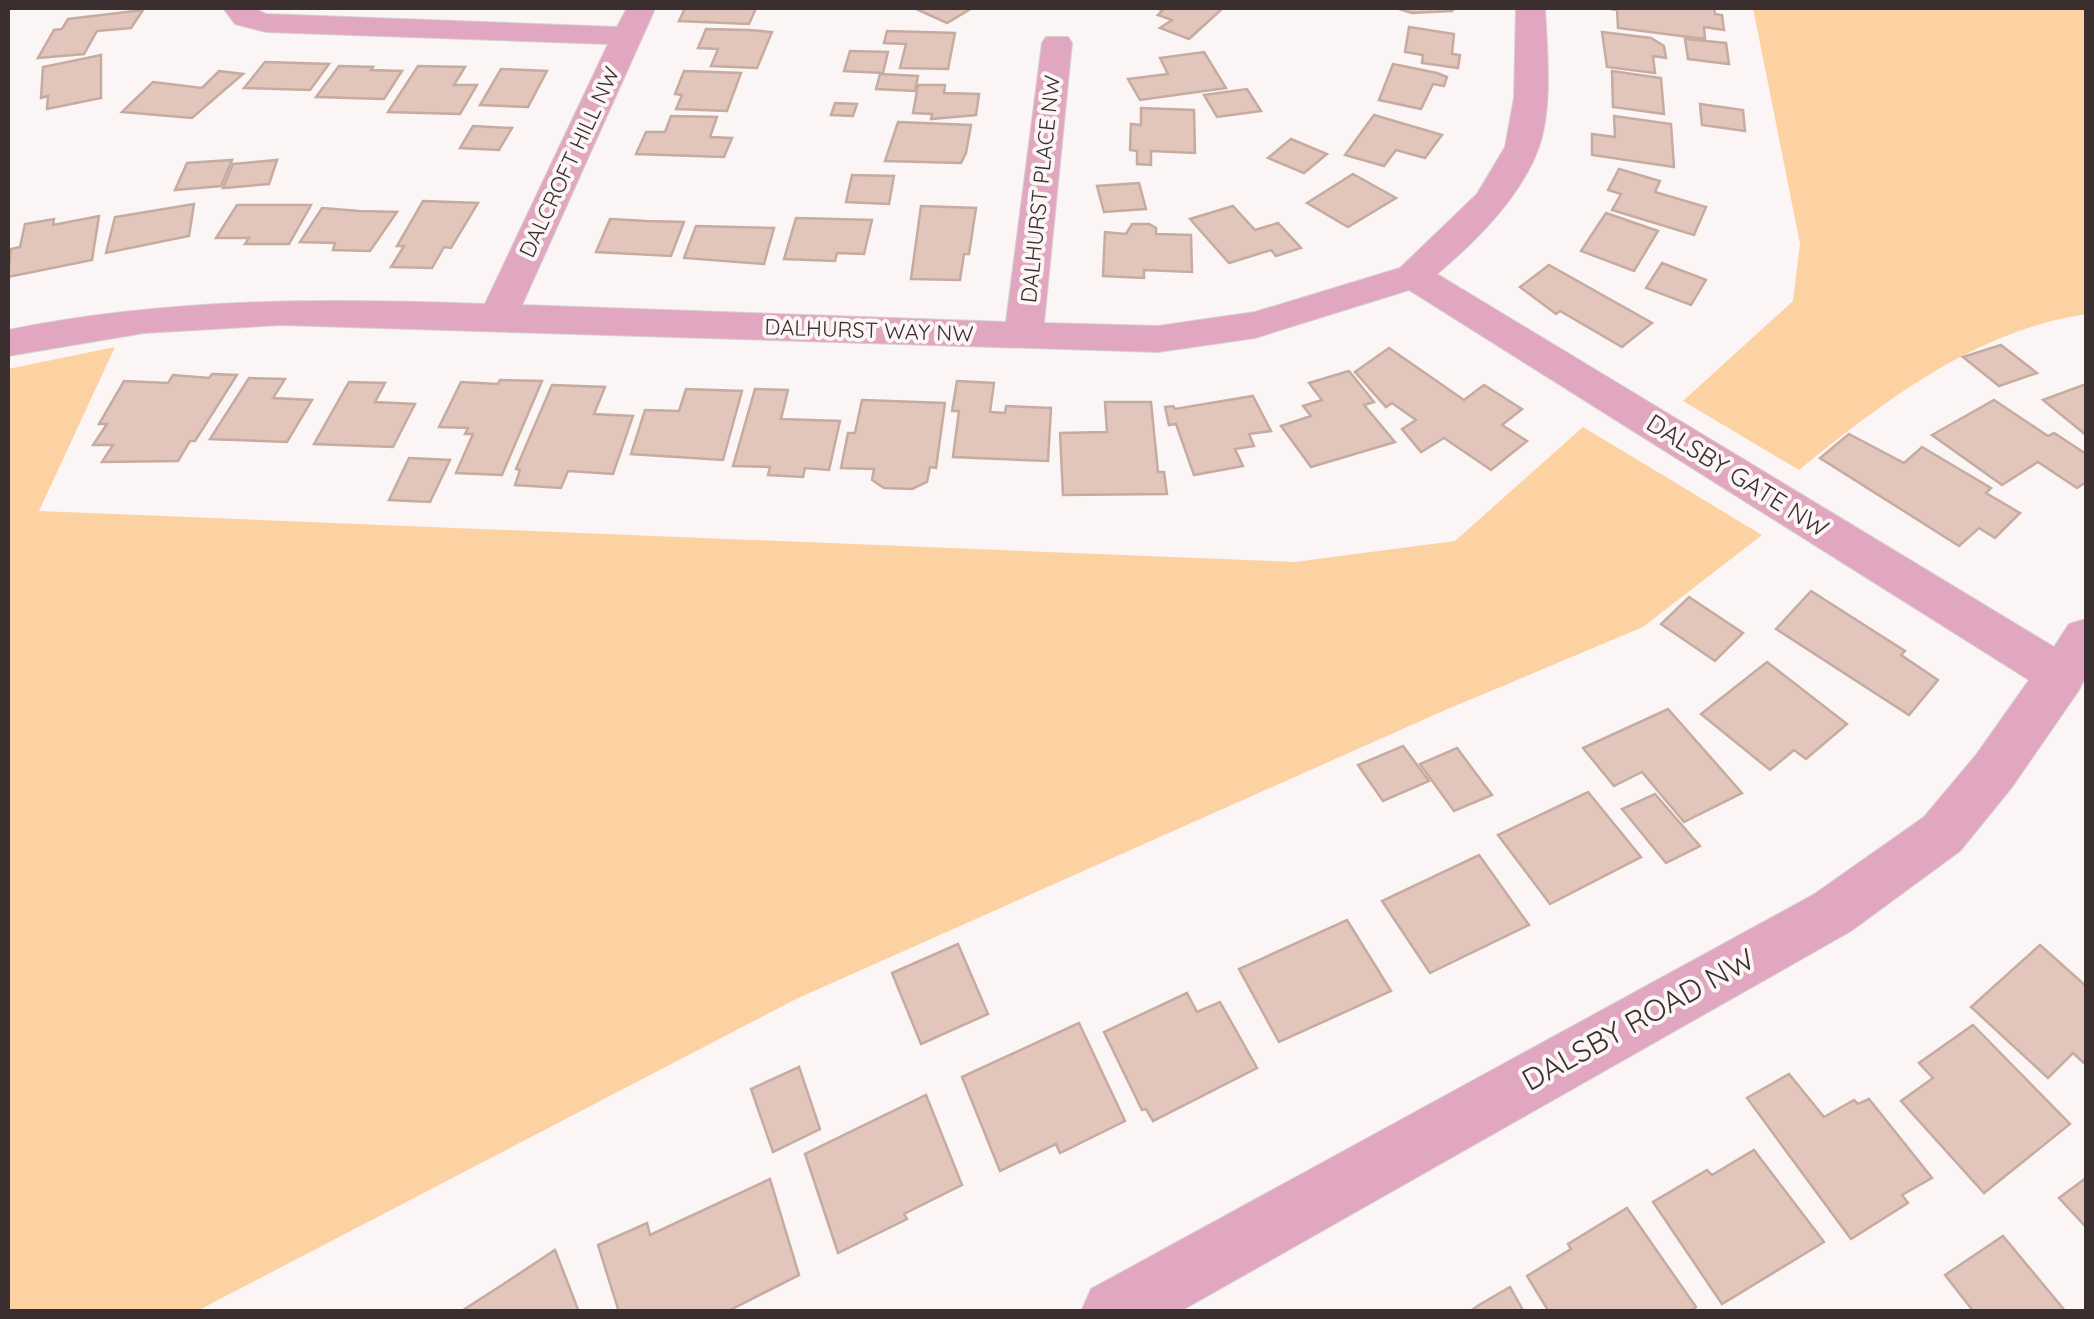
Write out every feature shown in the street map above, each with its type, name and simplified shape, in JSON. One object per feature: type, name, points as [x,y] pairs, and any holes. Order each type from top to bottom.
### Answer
[{"type":"street","points":[[237,8],[246,18],[266,23],[634,22]]},
{"type":"street","name":"DALHURST WAY NW","points":[[8,343],[122,322],[190,315],[498,317],[1158,339],[1210,333],[1342,301],[1413,276],[1491,200],[1522,147],[1530,98],[1532,8]]},
{"type":"street","name":"DALCROFT HILL NW","points":[[498,317],[634,22]]},
{"type":"street","name":"DALHURST PLACE NW","points":[[1024,335],[1057,43]]},
{"type":"street","name":"DALSBY GATE NW","points":[[1413,276],[2074,657]]},
{"type":"street","name":"DALSBY ROAD NW","points":[[1114,1312],[1832,912],[1942,834],[1994,771],[2074,657]]},
{"type":"shaded area","points":[[1753,8],[2086,8],[2086,314],[2006,336],[1933,372],[1799,470],[1683,401],[1793,301],[1800,244]]},
{"type":"shaded area","points":[[115,347],[39,511],[1295,562],[1455,541],[1583,427],[1762,535],[1643,627],[1443,711],[796,999],[197,1311],[8,1311],[8,369]]},
{"type":"building","points":[[685,8],[756,8],[749,24],[679,21]]},
{"type":"building","points":[[914,8],[972,8],[947,23]]},
{"type":"building","points":[[1155,8],[1223,8],[1189,39],[1160,28],[1172,20],[1158,15],[1163,10]]},
{"type":"building","points":[[1396,8],[1455,8],[1412,13]]},
{"type":"building","points":[[1605,8],[1714,8],[1715,14],[1722,15],[1724,30],[1704,27],[1705,39],[1618,28],[1617,10]]},
{"type":"building","points":[[143,10],[131,28],[97,31],[84,54],[38,58],[54,30],[62,29],[68,19]]},
{"type":"building","points":[[1409,27],[1454,34],[1452,54],[1460,55],[1458,68],[1422,63],[1423,55],[1405,52]]},
{"type":"building","points":[[706,29],[772,32],[757,68],[711,66],[718,49],[698,48]]},
{"type":"building","points":[[887,31],[955,33],[948,69],[900,68],[906,44],[884,43]]},
{"type":"building","points":[[1602,32],[1651,38],[1664,46],[1666,58],[1653,56],[1655,73],[1607,67]]},
{"type":"building","points":[[1685,39],[1726,43],[1729,64],[1688,59]]},
{"type":"building","points":[[850,51],[888,52],[883,73],[844,71]]},
{"type":"building","points":[[1204,52],[1226,88],[1140,100],[1128,79],[1168,74],[1160,58]]},
{"type":"building","points":[[101,55],[101,98],[47,109],[48,96],[41,98],[43,67]]},
{"type":"building","points":[[265,62],[329,64],[310,90],[244,88]]},
{"type":"building","points":[[1393,64],[1447,77],[1444,86],[1433,84],[1421,109],[1379,100]]},
{"type":"building","points":[[339,66],[402,71],[384,99],[316,97]]},
{"type":"building","points":[[418,66],[465,67],[454,85],[477,85],[460,114],[388,112]]},
{"type":"building","points":[[501,69],[547,71],[528,107],[480,105]]},
{"type":"building","points":[[219,71],[243,74],[192,118],[122,112],[153,82],[202,88]]},
{"type":"building","points":[[684,71],[741,73],[727,111],[676,109],[682,95],[675,94]]},
{"type":"building","points":[[1612,71],[1661,78],[1664,114],[1613,107]]},
{"type":"building","points":[[880,74],[918,76],[915,91],[876,89]]},
{"type":"building","points":[[918,85],[945,85],[944,93],[979,94],[976,115],[931,119],[932,114],[913,113]]},
{"type":"building","points":[[1247,89],[1261,111],[1217,117],[1204,95]]},
{"type":"building","points":[[835,103],[857,104],[853,116],[831,115]]},
{"type":"building","points":[[1700,104],[1743,110],[1745,131],[1702,125]]},
{"type":"building","points":[[1141,108],[1194,110],[1195,153],[1151,151],[1151,165],[1137,164],[1137,151],[1130,150],[1131,124],[1141,125]]},
{"type":"building","points":[[1374,115],[1442,135],[1425,158],[1396,150],[1384,166],[1345,155]]},
{"type":"building","points":[[671,116],[717,117],[710,137],[732,138],[724,157],[636,154],[646,132],[665,132]]},
{"type":"building","points":[[1614,116],[1671,124],[1674,167],[1592,155],[1592,134],[1615,137]]},
{"type":"building","points":[[898,122],[971,125],[961,163],[885,161]]},
{"type":"building","points":[[473,126],[512,128],[499,150],[460,148]]},
{"type":"building","points":[[1291,139],[1327,154],[1304,173],[1268,158]]},
{"type":"building","points":[[232,160],[221,186],[175,190],[187,163]]},
{"type":"building","points":[[277,160],[269,184],[223,188],[233,164]]},
{"type":"building","points":[[1619,169],[1660,181],[1655,192],[1706,207],[1694,235],[1612,210],[1621,194],[1608,190]]},
{"type":"building","points":[[1353,174],[1396,198],[1348,227],[1307,203]]},
{"type":"building","points":[[852,175],[894,176],[889,204],[846,202]]},
{"type":"building","points":[[1139,183],[1146,209],[1104,212],[1097,186]]},
{"type":"building","points":[[423,201],[478,203],[451,248],[444,247],[432,268],[391,267],[404,246],[397,246]]},
{"type":"building","points":[[194,204],[189,236],[106,253],[115,217]]},
{"type":"building","points":[[237,205],[311,205],[289,244],[245,244],[249,238],[216,238]]},
{"type":"building","points":[[921,206],[976,208],[969,254],[964,254],[960,280],[911,279]]},
{"type":"building","points":[[1233,206],[1255,230],[1278,223],[1301,248],[1276,256],[1271,250],[1229,263],[1190,219]]},
{"type":"building","points":[[322,208],[397,212],[370,251],[333,250],[335,243],[300,242]]},
{"type":"building","points":[[1606,213],[1658,231],[1634,271],[1581,251]]},
{"type":"building","points":[[99,216],[92,260],[8,277],[11,249],[20,247],[25,224],[54,219],[53,225]]},
{"type":"building","points":[[796,218],[872,220],[864,254],[837,253],[835,261],[784,259]]},
{"type":"building","points":[[610,219],[684,222],[671,256],[596,252]]},
{"type":"building","points":[[1132,224],[1149,224],[1156,228],[1156,234],[1191,235],[1192,272],[1144,270],[1144,278],[1103,276],[1105,232],[1126,234]]},
{"type":"building","points":[[696,226],[774,228],[764,264],[684,258]]},
{"type":"building","points":[[1662,263],[1706,280],[1691,305],[1646,288]]},
{"type":"building","points":[[1549,265],[1652,323],[1622,347],[1560,311],[1556,314],[1520,287]]},
{"type":"building","points":[[2001,345],[2037,373],[1999,386],[1963,357]]},
{"type":"building","points":[[1389,348],[1464,400],[1484,385],[1522,409],[1502,425],[1527,441],[1491,470],[1444,438],[1421,452],[1402,429],[1416,420],[1392,403],[1386,407],[1355,372]]},
{"type":"building","points":[[1349,371],[1374,402],[1364,405],[1395,442],[1311,467],[1281,426],[1311,416],[1303,406],[1322,400],[1309,383]]},
{"type":"building","points":[[212,374],[237,375],[178,461],[102,462],[113,445],[93,445],[107,424],[99,424],[124,381],[168,383],[173,375],[209,378]]},
{"type":"building","points":[[249,378],[285,379],[273,398],[312,400],[287,442],[210,439]]},
{"type":"building","points":[[500,380],[542,381],[502,475],[456,473],[473,434],[465,434],[468,428],[439,427],[461,382],[498,384]]},
{"type":"building","points":[[957,381],[994,383],[990,412],[1005,413],[1006,406],[1051,408],[1048,461],[953,457],[959,411],[952,411]]},
{"type":"building","points":[[349,382],[385,383],[375,402],[415,404],[393,447],[314,444]]},
{"type":"building","points":[[2086,384],[2086,435],[2043,400]]},
{"type":"building","points":[[552,385],[605,387],[594,414],[633,416],[613,474],[568,471],[561,488],[515,485],[520,470],[516,469]]},
{"type":"building","points":[[686,389],[742,391],[723,460],[631,454],[645,410],[679,411]]},
{"type":"building","points":[[755,389],[788,390],[781,419],[840,421],[829,470],[805,468],[803,477],[768,475],[770,467],[733,466]]},
{"type":"building","points":[[1253,396],[1271,431],[1249,434],[1254,446],[1235,449],[1243,466],[1194,475],[1176,424],[1169,425],[1165,407],[1175,409]]},
{"type":"building","points":[[862,400],[945,403],[936,468],[930,467],[927,482],[912,489],[884,488],[872,480],[874,469],[841,468],[848,433],[855,433]]},
{"type":"building","points":[[1994,400],[2048,436],[2054,433],[2086,454],[2086,482],[2077,488],[2038,462],[2002,485],[1932,435]]},
{"type":"building","points":[[1105,402],[1151,402],[1158,472],[1164,472],[1167,494],[1063,495],[1060,433],[1107,432]]},
{"type":"building","points":[[1849,434],[1904,463],[1922,447],[1991,488],[1986,493],[2020,513],[1995,538],[1979,528],[1959,546],[1820,458]]},
{"type":"building","points":[[409,458],[450,460],[430,502],[389,500]]},
{"type":"building","points":[[1811,591],[1905,651],[1901,655],[1938,680],[1909,715],[1776,629]]},
{"type":"building","points":[[1689,597],[1743,633],[1715,661],[1661,624]]},
{"type":"building","points":[[1767,662],[1847,724],[1806,759],[1794,750],[1770,770],[1701,714]]},
{"type":"building","points":[[1668,709],[1742,793],[1684,822],[1642,772],[1614,786],[1583,748]]},
{"type":"building","points":[[1403,746],[1429,781],[1383,801],[1358,765]]},
{"type":"building","points":[[1457,748],[1492,795],[1454,811],[1420,764]]},
{"type":"building","points":[[1588,792],[1641,857],[1550,904],[1498,835]]},
{"type":"building","points":[[1655,794],[1700,846],[1666,863],[1622,809]]},
{"type":"building","points":[[1479,855],[1529,925],[1430,973],[1382,901]]},
{"type":"building","points":[[1347,920],[1391,991],[1279,1042],[1239,969]]},
{"type":"building","points":[[958,944],[988,1014],[921,1044],[892,973]]},
{"type":"building","points":[[2040,945],[2086,986],[2086,1065],[2073,1053],[2048,1078],[1971,1007]]},
{"type":"building","points":[[1187,993],[1197,1012],[1220,1002],[1257,1068],[1153,1121],[1146,1109],[1142,1110],[1104,1032]]},
{"type":"building","points":[[1079,1023],[1125,1121],[1060,1153],[1056,1144],[1000,1171],[962,1077]]},
{"type":"building","points":[[1973,1025],[2070,1124],[1984,1193],[1901,1101],[1933,1078],[1919,1063]]},
{"type":"building","points":[[799,1067],[820,1129],[773,1152],[751,1089]]},
{"type":"building","points":[[1789,1074],[1824,1117],[1854,1100],[1858,1104],[1869,1099],[1932,1178],[1902,1195],[1908,1203],[1851,1239],[1747,1098]]},
{"type":"building","points":[[926,1095],[962,1185],[904,1214],[907,1219],[838,1253],[805,1154]]},
{"type":"building","points":[[1754,1150],[1824,1242],[1722,1304],[1653,1202],[1707,1170],[1712,1175]]},
{"type":"building","points":[[2086,1178],[2086,1227],[2059,1198]]},
{"type":"building","points":[[770,1179],[799,1275],[726,1312],[619,1312],[598,1245],[647,1223],[650,1235]]},
{"type":"building","points":[[1627,1208],[1696,1307],[1689,1312],[1549,1312],[1527,1276],[1571,1249],[1568,1244]]},
{"type":"building","points":[[2003,1236],[2066,1312],[1974,1312],[1945,1275]]},
{"type":"building","points":[[555,1250],[579,1312],[460,1312],[502,1285]]},
{"type":"building","points":[[1510,1287],[1524,1312],[1469,1312],[1479,1305]]}]
